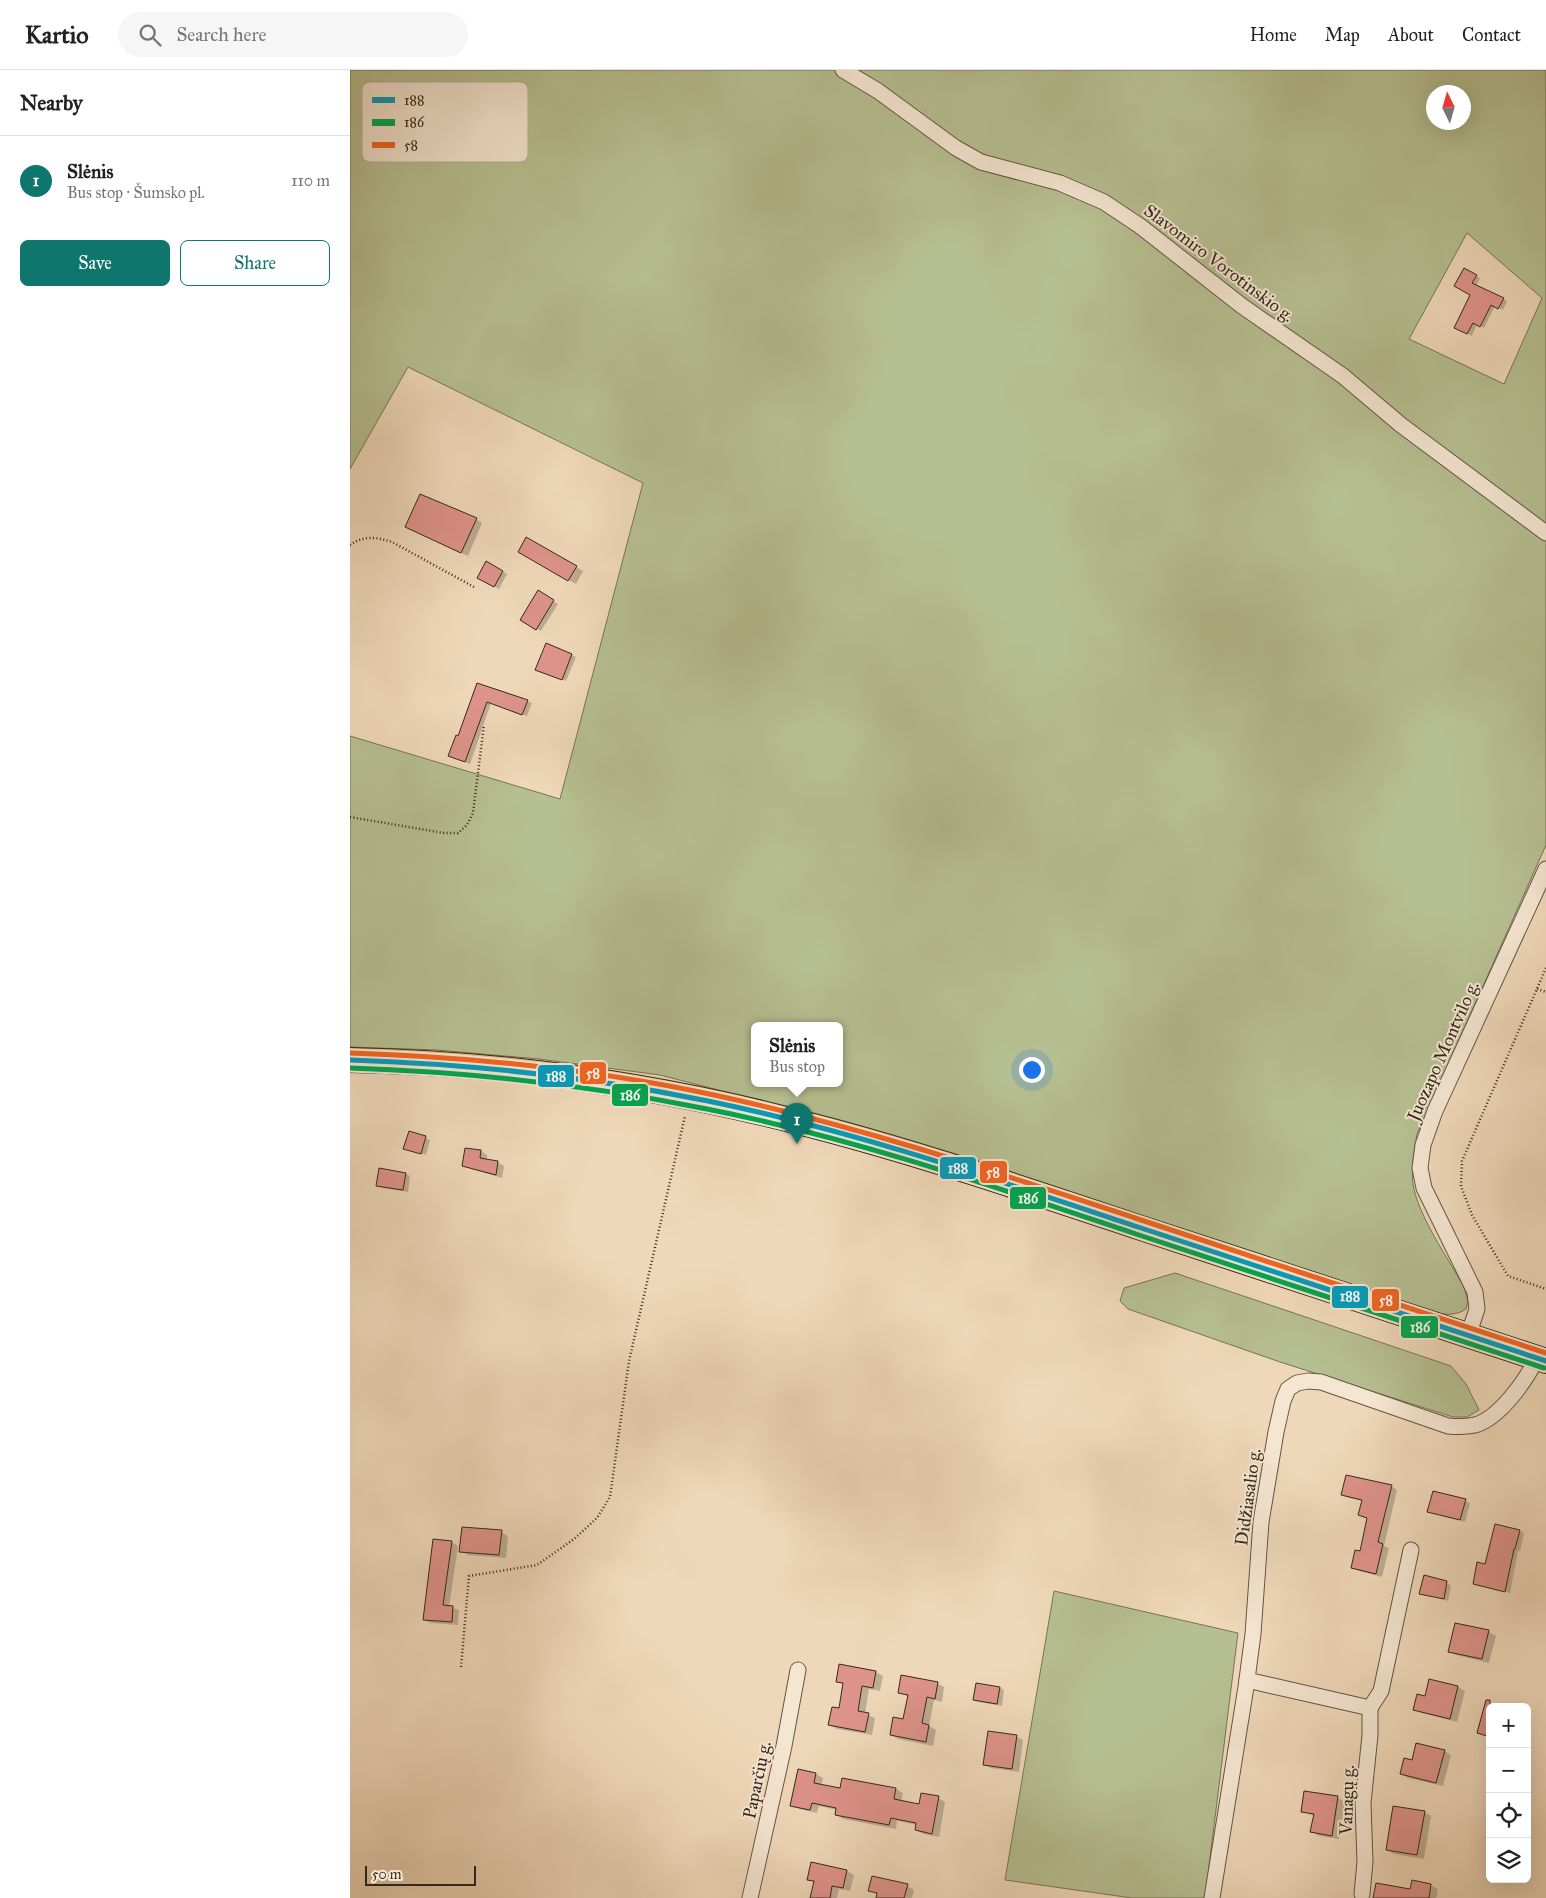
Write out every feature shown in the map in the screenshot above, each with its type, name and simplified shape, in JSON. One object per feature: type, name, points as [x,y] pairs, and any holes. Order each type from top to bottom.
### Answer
[{"type":"main road","points":[[350,1060],[456,1066],[616,1085],[689,1098],[818,1128],[953,1166],[1542,1360]]},
{"type":"street","name":"Slavomiro Vorotinskio g.","points":[[843,70],[878,91],[956,148],[981,162],[1060,183],[1104,202],[1140,226],[1242,306],[1343,376],[1401,425],[1546,533]]},
{"type":"street","name":"Juozapo Montvilo g.","points":[[1468,1336],[1476,1309],[1475,1292],[1424,1188],[1420,1168],[1424,1145],[1435,1111],[1546,869]]},
{"type":"street","name":"Didžiasalio g.","points":[[1212,1898],[1253,1634],[1261,1522],[1276,1432],[1283,1401],[1288,1389],[1297,1383],[1308,1380],[1321,1382],[1448,1426],[1464,1427],[1476,1425],[1487,1420],[1542,1360]]},
{"type":"street","name":"Vanagų g.","points":[[1362,1894],[1365,1862],[1362,1804],[1370,1735],[1370,1708],[1380,1690],[1411,1550]]},
{"type":"street","name":"Paparčių g.","points":[[750,1898],[784,1746],[798,1670]]},
{"type":"street","points":[[1247,1680],[1370,1708]]},
{"type":"path","points":[[350,545],[366,538],[378,538],[392,542],[474,587]]},
{"type":"path","points":[[350,817],[444,833],[458,833],[467,825],[473,813],[484,725]]},
{"type":"path","points":[[1546,968],[1462,1161],[1461,1186],[1472,1215],[1508,1276],[1546,1289]]},
{"type":"path","points":[[1537,989],[1546,992]]},
{"type":"path","points":[[461,1667],[469,1576],[537,1565],[574,1539],[597,1518],[610,1497],[629,1361],[689,1098]]},
{"type":"green space","points":[[350,70],[1546,70],[1546,845],[1417,1134],[1412,1178],[1416,1196],[1427,1223],[1464,1287],[1468,1301],[1466,1309],[1454,1314],[1434,1312],[796,1110],[660,1075],[539,1059],[437,1050],[350,1047],[350,736],[560,799],[643,483],[408,367],[350,469]],"holes":[[[1467,233],[1542,298],[1504,384],[1409,339]]]},
{"type":"green space","points":[[1175,1273],[1451,1366],[1466,1384],[1479,1410],[1467,1417],[1453,1417],[1280,1362],[1128,1309],[1120,1301],[1124,1288]]},
{"type":"green space","points":[[1054,1591],[1238,1633],[1205,1898],[1132,1898],[1005,1880]]},
{"type":"building","points":[[1464,268],[1477,275],[1472,283],[1504,298],[1498,309],[1491,305],[1480,327],[1473,323],[1467,334],[1454,328],[1470,295],[1454,286]]},
{"type":"building","points":[[420,494],[477,518],[461,553],[405,527]]},
{"type":"building","points":[[526,537],[577,566],[568,581],[518,552]]},
{"type":"building","points":[[486,561],[503,571],[494,587],[477,578]]},
{"type":"building","points":[[538,590],[554,600],[536,630],[520,620]]},
{"type":"building","points":[[546,643],[572,654],[562,680],[535,670]]},
{"type":"building","points":[[477,683],[528,700],[522,715],[487,702],[465,762],[448,756],[456,735],[458,736]]},
{"type":"building","points":[[409,1131],[426,1136],[421,1154],[403,1149]]},
{"type":"building","points":[[465,1148],[481,1150],[480,1158],[498,1161],[496,1175],[462,1166]]},
{"type":"building","points":[[379,1168],[406,1173],[403,1190],[376,1186]]},
{"type":"building","points":[[1346,1475],[1392,1485],[1378,1542],[1383,1544],[1376,1574],[1351,1568],[1355,1550],[1360,1551],[1367,1518],[1358,1515],[1362,1500],[1341,1495]]},
{"type":"building","points":[[1433,1491],[1466,1499],[1460,1520],[1427,1512]]},
{"type":"building","points":[[1495,1524],[1520,1530],[1505,1592],[1473,1584],[1477,1562],[1485,1564]]},
{"type":"building","points":[[462,1527],[502,1530],[499,1555],[459,1552]]},
{"type":"building","points":[[433,1539],[452,1541],[443,1605],[453,1606],[452,1622],[423,1620]]},
{"type":"building","points":[[1424,1575],[1447,1581],[1444,1599],[1419,1594]]},
{"type":"building","points":[[1455,1623],[1489,1630],[1482,1659],[1448,1652]]},
{"type":"building","points":[[839,1664],[876,1671],[873,1688],[862,1686],[858,1711],[869,1713],[865,1732],[828,1725],[832,1707],[839,1708],[843,1683],[836,1682]]},
{"type":"building","points":[[901,1675],[938,1682],[935,1699],[927,1697],[922,1723],[929,1725],[926,1742],[890,1735],[893,1717],[903,1719],[908,1695],[898,1693]]},
{"type":"building","points":[[1429,1679],[1458,1686],[1450,1719],[1413,1710],[1417,1694],[1425,1696]]},
{"type":"building","points":[[976,1683],[1000,1687],[997,1704],[973,1700]]},
{"type":"building","points":[[1486,1700],[1490,1700],[1490,1703],[1486,1703],[1486,1736],[1477,1733]]},
{"type":"building","points":[[988,1731],[1017,1735],[1012,1769],[983,1765]]},
{"type":"building","points":[[1416,1743],[1445,1750],[1436,1783],[1400,1774],[1404,1758],[1412,1760]]},
{"type":"building","points":[[798,1769],[816,1773],[814,1783],[840,1788],[842,1778],[896,1788],[894,1799],[919,1804],[921,1793],[939,1796],[932,1834],[915,1830],[916,1823],[891,1818],[889,1825],[835,1815],[836,1808],[812,1803],[810,1810],[790,1806]]},
{"type":"building","points":[[1304,1791],[1338,1796],[1332,1836],[1310,1832],[1314,1814],[1301,1812]]},
{"type":"building","points":[[1393,1806],[1425,1811],[1417,1855],[1386,1850]]},
{"type":"building","points":[[811,1862],[847,1870],[843,1888],[832,1886],[830,1898],[810,1898],[814,1881],[807,1880]]},
{"type":"building","points":[[872,1876],[908,1884],[904,1898],[876,1898],[877,1893],[868,1891]]},
{"type":"building","points":[[1412,1880],[1431,1884],[1429,1898],[1373,1898],[1376,1883],[1410,1889]]},
{"type":"transit line","name":"58","points":[[350,1053],[488,1061],[579,1071],[669,1086],[768,1107],[875,1136],[981,1168],[1546,1353]]},
{"type":"transit line","name":"188","points":[[350,1060],[485,1068],[530,1073],[619,1085],[763,1113],[871,1142],[978,1174],[1546,1361]]},
{"type":"transit line","name":"186","points":[[350,1068],[485,1076],[618,1093],[707,1109],[816,1134],[977,1181],[1544,1368]]},
{"type":"place","name":"Slėnis","points":[[797,1144]]}]
